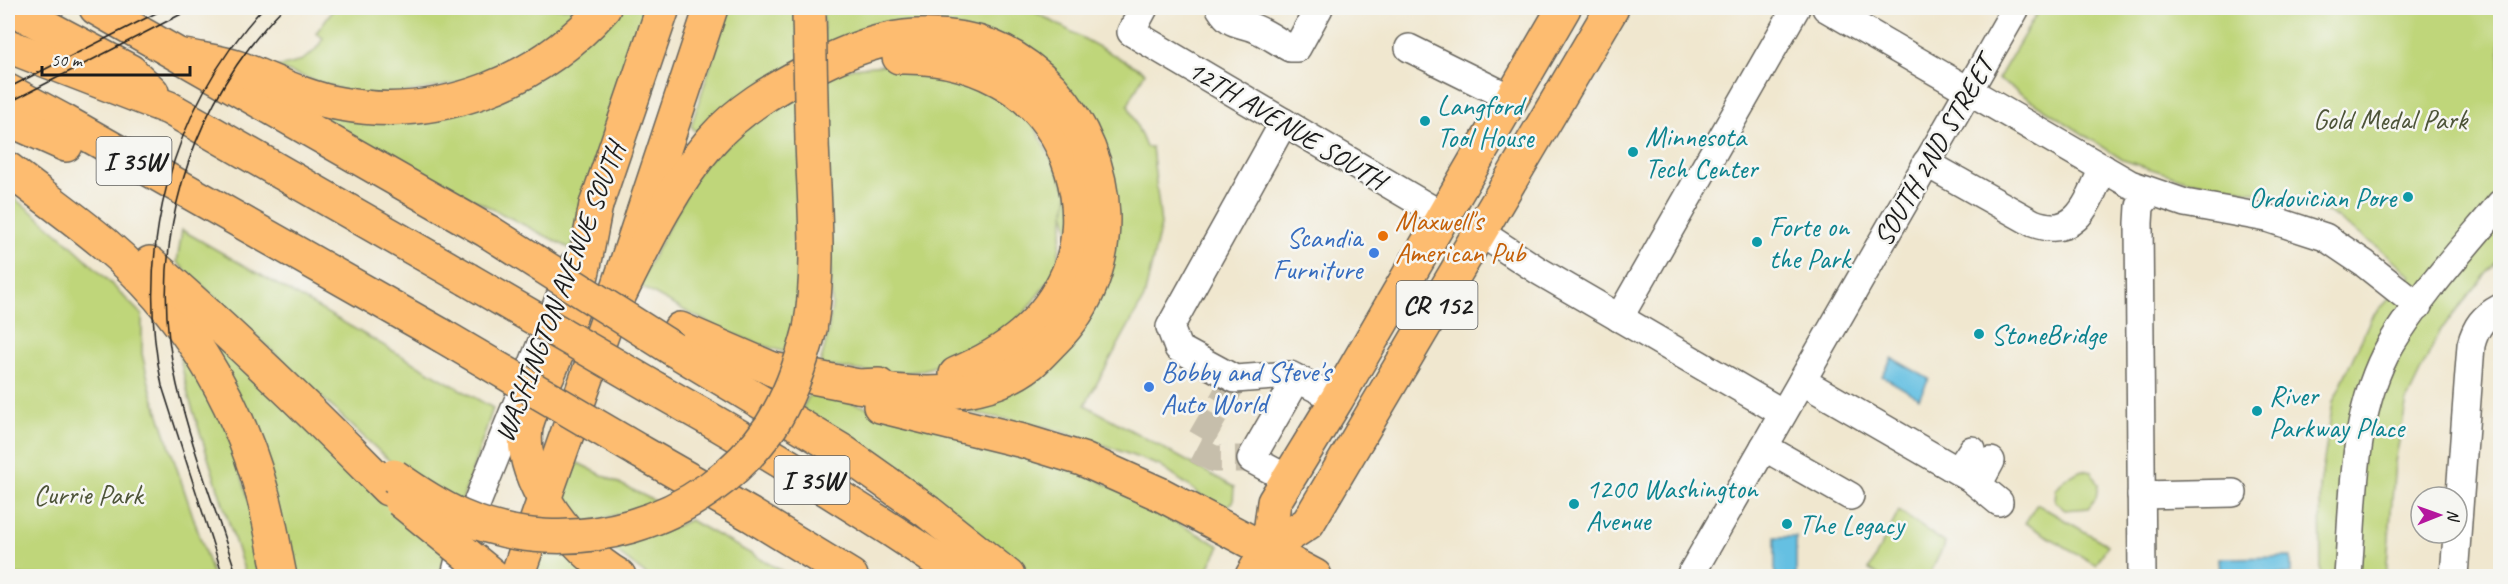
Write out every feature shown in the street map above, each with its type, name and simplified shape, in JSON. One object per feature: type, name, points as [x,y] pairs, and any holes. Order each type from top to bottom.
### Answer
[{"type":"main road","points":[[11,8],[130,71],[169,108]]},
{"type":"main road","points":[[96,8],[184,56],[676,339],[928,512],[1008,576]]},
{"type":"main road","points":[[184,56],[240,68],[294,92],[342,104],[398,109],[448,102],[502,85],[556,50],[588,25],[604,8]]},
{"type":"main road","name":"WASHINGTON AVENUE SOUTH","points":[[596,205],[663,8]]},
{"type":"main road","name":"WASHINGTON AVENUE SOUTH","points":[[517,576],[577,409],[711,8]]},
{"type":"main road","name":"CR 152","points":[[1260,563],[1274,502],[1337,399],[1564,8]]},
{"type":"main road","name":"CR 152","points":[[1260,563],[1308,523],[1612,8]]},
{"type":"main road","points":[[391,483],[462,517],[524,534],[564,537],[601,534],[657,519],[701,495],[724,478],[760,440],[790,392],[799,370],[815,303],[809,11]]},
{"type":"main road","name":"I 35W","points":[[8,46],[169,108],[808,477],[961,576]]},
{"type":"main road","points":[[608,318],[661,214],[682,180],[713,139],[757,100],[800,75],[866,58],[916,56],[965,65],[1012,88],[1048,124],[1070,166],[1077,189],[1077,229],[1068,272],[1040,318],[1022,337],[998,355],[956,375],[911,385],[858,386],[772,369]]},
{"type":"main road","name":"I 35W","points":[[8,91],[441,335],[751,515],[851,576]]},
{"type":"main road","points":[[1481,233],[1473,201],[1476,189],[1497,147],[1512,99]]},
{"type":"main road","points":[[8,119],[261,232]]},
{"type":"main road","points":[[8,164],[39,180],[111,230],[216,321],[492,576]]},
{"type":"main road","points":[[8,169],[106,245],[147,285],[188,334],[226,396],[245,442],[262,491],[280,576]]},
{"type":"main road","points":[[596,205],[574,306],[552,366],[526,425],[526,453],[529,466],[559,520],[584,549],[619,576]]},
{"type":"main road","points":[[1398,370],[1447,265],[1449,248],[1443,216]]},
{"type":"main road","points":[[676,339],[772,369],[844,397],[992,433],[1082,459],[1139,484],[1229,532],[1260,563],[1315,576]]},
{"type":"street","name":"12TH AVENUE SOUTH","points":[[1144,8],[1131,32],[1443,216]]},
{"type":"street","points":[[1220,8],[1226,18],[1239,26],[1245,17],[1290,48],[1297,48],[1319,8]]},
{"type":"street","points":[[1619,318],[1796,8]]},
{"type":"street","points":[[1826,8],[1856,15],[1970,89],[2103,168],[2151,192],[2185,203],[2267,218],[2325,237],[2365,264],[2418,306]]},
{"type":"street","name":"SOUTH 2ND STREET","points":[[1690,576],[2016,8]]},
{"type":"street","points":[[1409,48],[1512,99]]},
{"type":"street","points":[[1284,122],[1170,327],[1178,348],[1235,379],[1290,375],[1337,399]]},
{"type":"street","points":[[1926,163],[2046,228],[2062,228],[2073,221],[2082,211],[2103,168]]},
{"type":"street","points":[[2142,576],[2139,216],[2140,206],[2151,192]]},
{"type":"street","points":[[2348,576],[2358,446],[2377,375],[2390,346],[2418,306],[2500,204]]},
{"type":"street","name":"WASHINGTON AVENUE SOUTH","points":[[455,576],[466,530],[596,205]]},
{"type":"street","points":[[1481,233],[1539,271],[1783,414]]},
{"type":"street","points":[[2454,576],[2471,345],[2476,327],[2488,314],[2500,308]]},
{"type":"street","points":[[1288,479],[1251,459],[1297,379]]},
{"type":"street","points":[[1802,381],[1960,472],[1999,502]]},
{"type":"street","points":[[1764,447],[1850,496]]},
{"type":"street","points":[[1960,472],[1962,465],[1982,455]]},
{"type":"street","points":[[2141,495],[2232,493]]},
{"type":"green space","points":[[334,8],[591,8],[492,77],[369,99],[274,67],[289,65],[309,56],[323,38],[316,33]]},
{"type":"green space","points":[[615,8],[650,8],[571,249],[320,121],[323,109],[427,115]]},
{"type":"green space","points":[[729,8],[799,8],[799,61],[706,132],[696,132],[691,126]]},
{"type":"green space","points":[[823,8],[1028,8],[1145,72],[1128,105],[1146,147],[1152,147],[1161,225],[1144,298],[1085,405],[1234,487],[1233,502],[1214,509],[1197,492],[1160,466],[1046,427],[964,411],[964,398],[1086,309],[1031,61],[824,51]]},
{"type":"green space","name":"Gold Medal Park","points":[[2040,8],[2500,8],[2500,257],[2440,331],[2407,400],[2395,462],[2386,576],[2321,576],[2320,486],[2333,402],[2371,318],[2411,276],[2387,254],[2330,213],[2267,194],[2186,180],[2123,160],[1998,79]]},
{"type":"green space","points":[[915,65],[968,75],[1027,111],[1068,193],[1056,271],[1009,333],[952,361],[919,371],[885,374],[820,365],[832,305],[824,76],[853,68]]},
{"type":"green space","points":[[801,85],[807,267],[793,354],[732,334],[638,285],[701,166]]},
{"type":"green space","name":"Currie Park","points":[[8,194],[61,236],[142,315],[142,354],[151,391],[213,576],[8,576]]},
{"type":"green space","points":[[182,230],[493,408],[461,504],[395,466],[177,262]]},
{"type":"green space","points":[[203,324],[445,550],[439,576],[291,576]]},
{"type":"green space","points":[[179,337],[219,399],[271,576],[246,576],[189,398],[179,354]]},
{"type":"green space","points":[[811,392],[955,431],[1097,479],[1220,546],[1204,576],[1030,576],[801,411]]},
{"type":"green space","points":[[578,463],[659,503],[584,524],[561,491]]},
{"type":"green space","points":[[2082,470],[2091,472],[2098,485],[2096,498],[2088,508],[2065,510],[2055,502],[2056,489],[2065,478]]},
{"type":"green space","points":[[2037,504],[2108,545],[2096,565],[2025,523]]},
{"type":"green space","points":[[1899,511],[1945,543],[1929,576],[1880,576],[1869,570]]},
{"type":"green space","points":[[690,520],[791,576],[648,576],[609,546],[671,528]]},
{"type":"green space","points":[[568,550],[588,576],[529,576],[538,551]]},
{"type":"water","points":[[1892,358],[1929,379],[1919,398],[1882,376]]},
{"type":"water","points":[[1775,537],[1796,537],[1796,576],[1775,576]]},
{"type":"water","points":[[2291,557],[2291,574],[2267,574],[2266,576],[2220,574],[2219,558]]},
{"type":"tunnel","points":[[1235,379],[1195,449],[1214,459],[1251,459]]},
{"type":"tram line","points":[[8,88],[166,8]]},
{"type":"tram line","points":[[8,103],[193,8]]},
{"type":"tram line","points":[[223,576],[162,386],[154,335],[153,284],[157,234],[167,185],[183,137],[204,91],[231,48],[263,8]]},
{"type":"tram line","points":[[237,576],[197,457],[177,385],[168,334],[167,283],[171,232],[182,183],[199,135],[221,90],[250,47],[283,8]]},
{"type":"place","name":"Langford Tool House","points":[[1425,121]]},
{"type":"place","name":"Minnesota Tech Center","points":[[1633,152]]},
{"type":"place","name":"Ordovician Pore","points":[[2408,197]]},
{"type":"place","name":"Maxwell's American Pub","points":[[1383,236]]},
{"type":"place","name":"Forte on the Park","points":[[1757,242]]},
{"type":"place","name":"Scandia Furniture","points":[[1374,253]]},
{"type":"place","name":"StoneBridge","points":[[1979,334]]},
{"type":"place","name":"Bobby and Steve's Auto World","points":[[1149,387]]},
{"type":"place","name":"River Parkway Place","points":[[2257,411]]},
{"type":"place","name":"1200 Washington Avenue","points":[[1574,504]]},
{"type":"place","name":"The Legacy","points":[[1787,524]]}]
